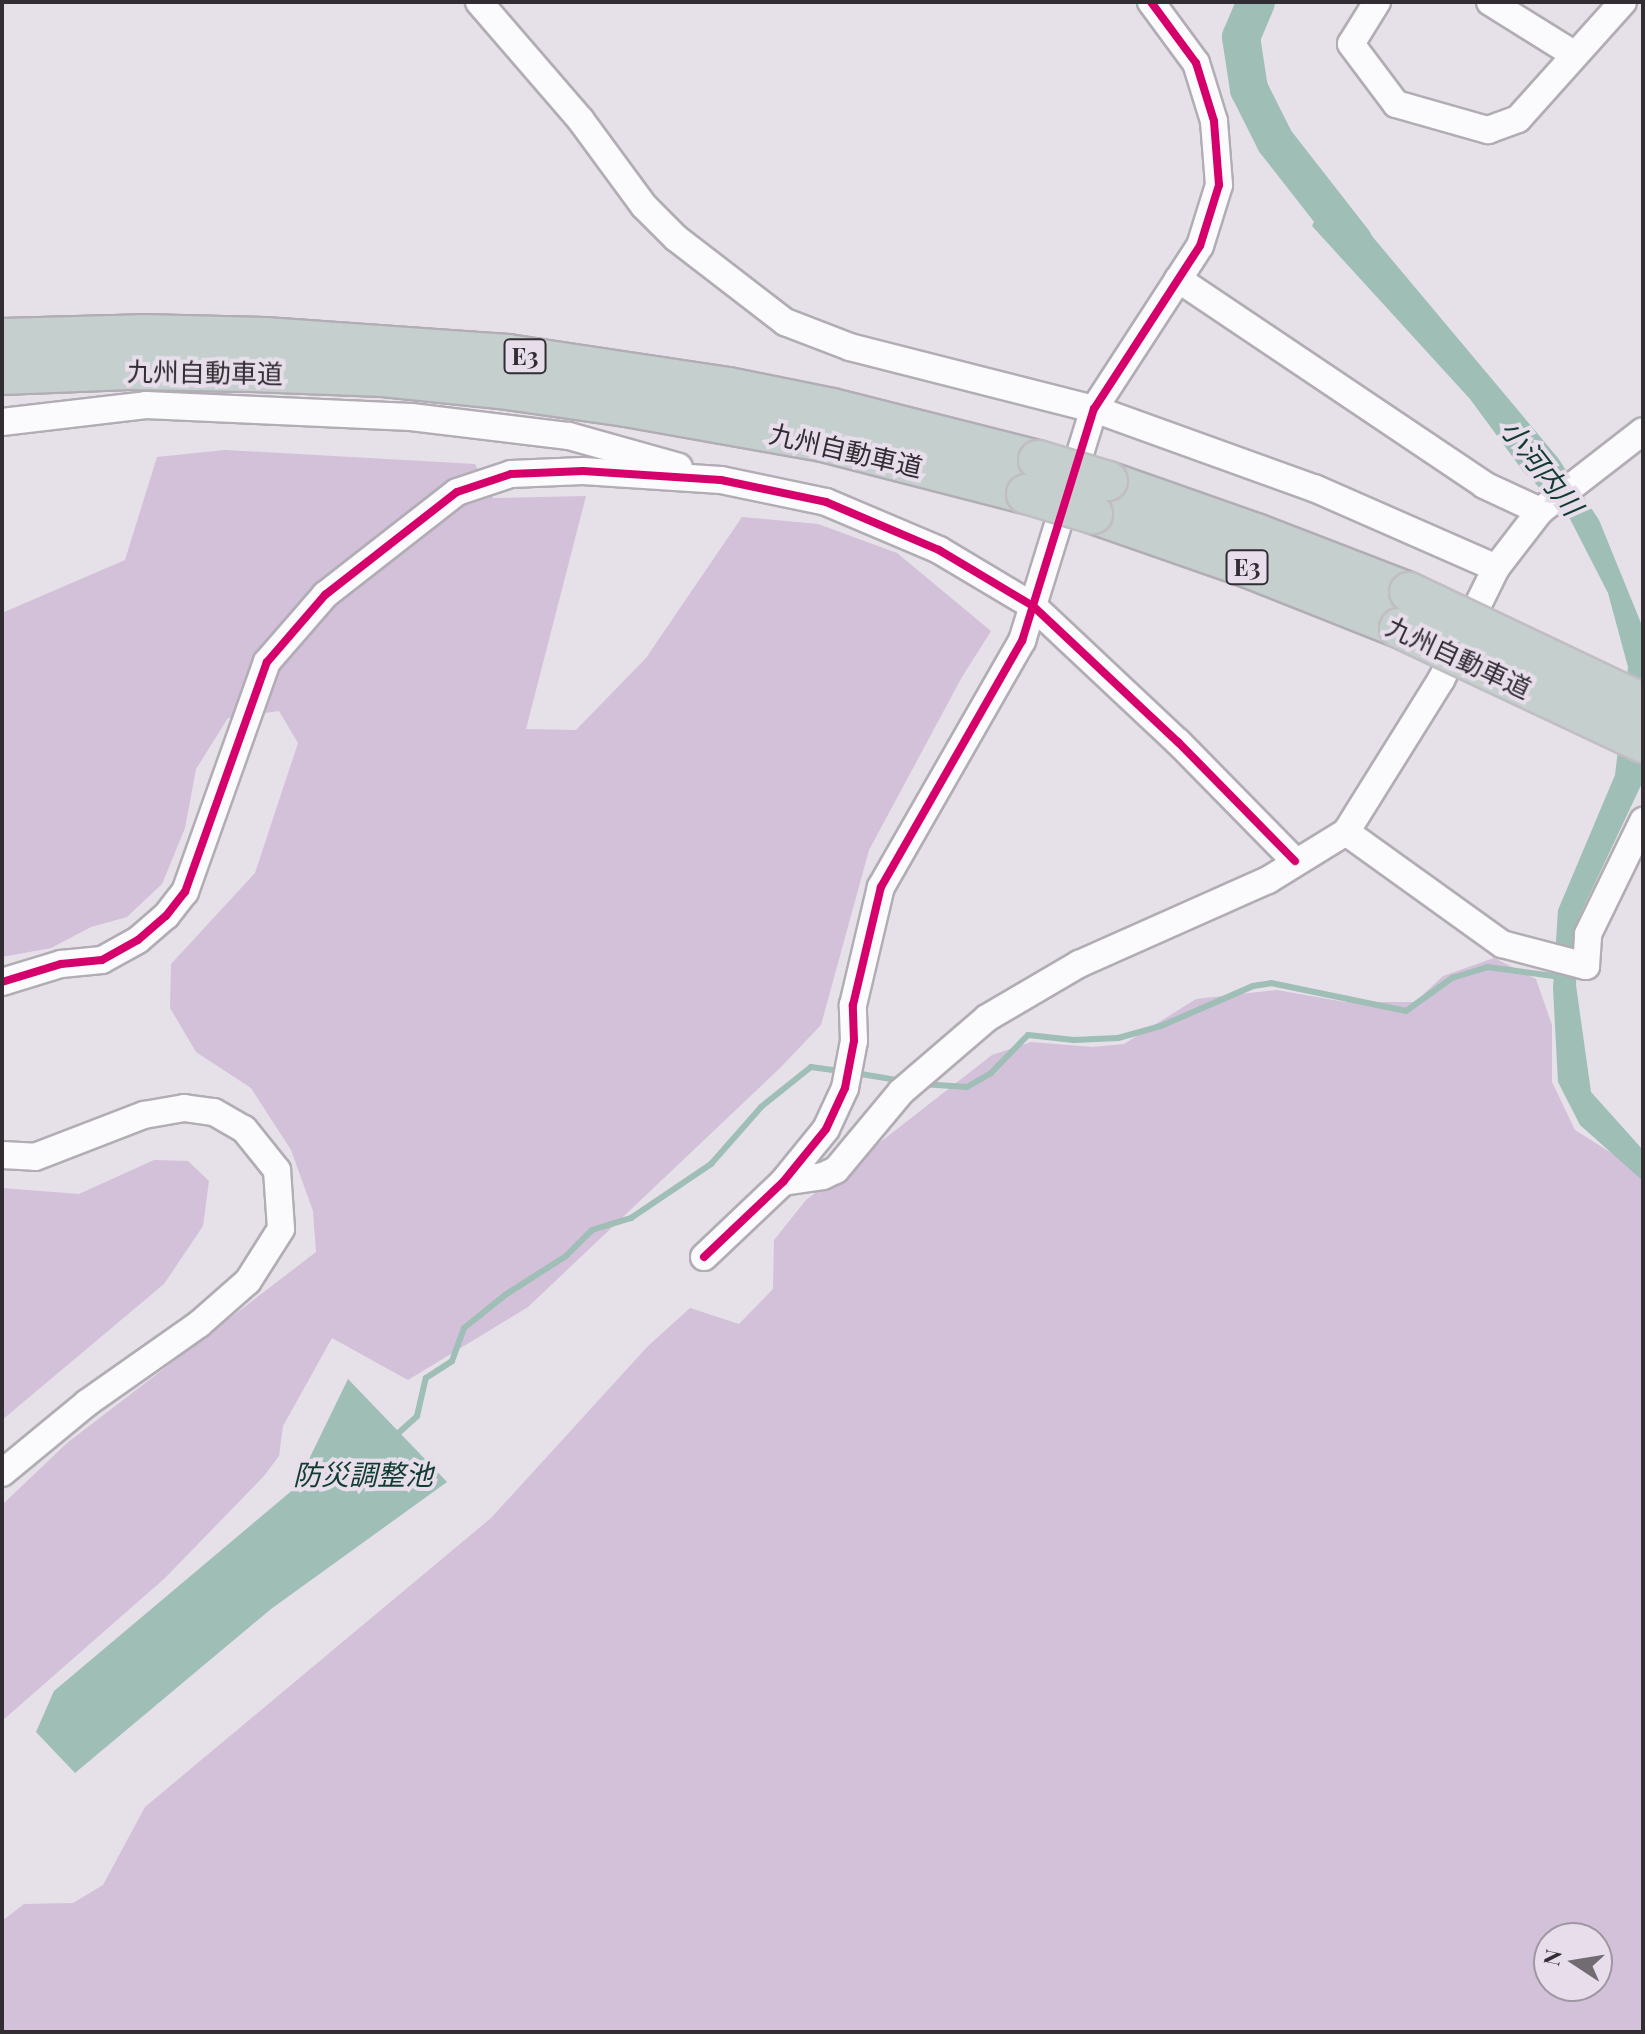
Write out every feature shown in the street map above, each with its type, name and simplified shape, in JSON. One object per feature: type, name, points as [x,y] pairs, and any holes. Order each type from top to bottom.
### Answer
[{"type":"highway","name":"九州自動車道","points":[[2,338],[141,334],[265,337],[508,354],[729,387],[832,408],[1032,477],[1101,497],[1256,533],[1409,592],[1643,703]]},
{"type":"highway","name":"九州自動車道","points":[[2,375],[129,370],[383,377],[500,389],[626,407],[1032,477]]},
{"type":"highway","name":"九州自動車道","points":[[1101,497],[1248,568],[1399,628],[1643,743]]},
{"type":"street","points":[[479,2],[580,119],[644,206],[676,238],[785,322],[850,347],[1094,409],[1314,488],[1496,568]]},
{"type":"street","points":[[704,1257],[783,1182],[826,1129],[845,1088],[854,1041],[853,1005],[881,887],[1022,641],[1094,409],[1200,246],[1219,185],[1214,121],[1196,63],[1151,2]]},
{"type":"street","points":[[1377,2],[1351,44],[1396,104],[1488,130],[1518,119],[1623,2]]},
{"type":"street","points":[[1490,2],[1575,55]]},
{"type":"street","points":[[1178,279],[1471,476],[1540,511]]},
{"type":"street","points":[[2,422],[146,405],[411,417],[569,436],[721,480],[826,502],[939,550],[1033,606],[1178,742],[1295,861]]},
{"type":"street","points":[[783,1182],[823,1176],[836,1170],[901,1092],[987,1018],[1079,964],[1268,880],[1295,861],[1323,849],[1346,832],[1441,680],[1496,568],[1540,511],[1643,431]]},
{"type":"street","points":[[2,982],[61,964],[102,960],[138,940],[166,916],[185,892],[267,662],[325,595],[457,492],[511,474],[583,471],[721,480]]},
{"type":"street","points":[[1346,832],[1502,944],[1586,966],[1588,934],[1643,821]]},
{"type":"street","points":[[2,1155],[35,1157],[144,1115],[184,1108],[214,1112],[244,1129],[271,1158],[277,1170],[281,1229],[248,1281],[199,1324],[87,1403],[2,1473]]},
{"type":"shaded area","points":[[225,450],[475,464],[493,498],[586,496],[526,729],[576,730],[646,658],[742,517],[818,524],[897,553],[991,631],[962,677],[869,850],[821,1025],[781,1067],[528,1307],[408,1380],[332,1338],[283,1426],[279,1456],[264,1476],[165,1578],[2,1721],[2,1505],[67,1443],[316,1252],[313,1211],[291,1150],[251,1088],[196,1052],[170,1008],[171,964],[255,873],[298,743],[279,711],[228,718],[196,769],[185,828],[162,884],[127,917],[91,927],[51,948],[2,957],[2,613],[125,560],[157,457]]},
{"type":"shaded area","points":[[1494,958],[1536,979],[1552,1025],[1552,1082],[1575,1130],[1643,1173],[1643,2032],[2,2032],[2,1921],[24,1904],[73,1903],[103,1885],[145,1807],[491,1518],[648,1346],[690,1308],[739,1324],[773,1289],[774,1240],[806,1200],[992,1055],[1031,1042],[1092,1047],[1124,1044],[1196,999],[1277,990],[1345,1002],[1415,1002],[1443,976]]},
{"type":"shaded area","points":[[154,1160],[188,1161],[209,1181],[203,1226],[164,1284],[2,1420],[2,1188],[79,1194]]},
{"type":"water","points":[[1330,186],[1558,458],[1599,520],[1643,628],[1643,781],[1579,917],[1576,985],[1591,1092],[1643,1150],[1643,1181],[1580,1125],[1558,1082],[1553,988],[1558,910],[1615,775],[1628,667],[1608,593],[1570,519],[1523,471],[1470,399],[1312,226]]},
{"type":"water","name":"防災調整池","points":[[348,1379],[447,1482],[271,1609],[75,1773],[36,1732],[54,1691],[295,1488]]},
{"type":"waterway","name":"小河内川","points":[[1256,2],[1241,37],[1249,89],[1275,141],[1354,242]]},
{"type":"waterway","points":[[922,1084],[967,1087],[991,1073],[1028,1035],[1074,1040],[1118,1038],[1161,1026],[1253,986],[1271,983],[1406,1011],[1452,978],[1487,967],[1560,977]]},
{"type":"waterway","points":[[394,1437],[417,1416],[426,1378],[452,1361],[464,1328],[505,1295],[566,1256],[592,1230],[631,1218],[711,1164],[761,1107],[811,1067],[840,1071]]},
{"type":"waterway","points":[[855,1073],[903,1081]]},
{"type":"cycle path","points":[[704,1257],[783,1182],[826,1129],[845,1088],[854,1041],[853,1005],[881,887],[1022,641],[1094,409],[1200,246],[1219,185],[1214,121],[1196,63],[1151,2]]},
{"type":"cycle path","points":[[2,982],[61,964],[102,960],[138,940],[166,916],[185,892],[267,662],[325,595],[457,492],[511,474],[583,471],[721,480],[826,502],[939,550],[1033,606],[1178,742],[1295,861]]}]
